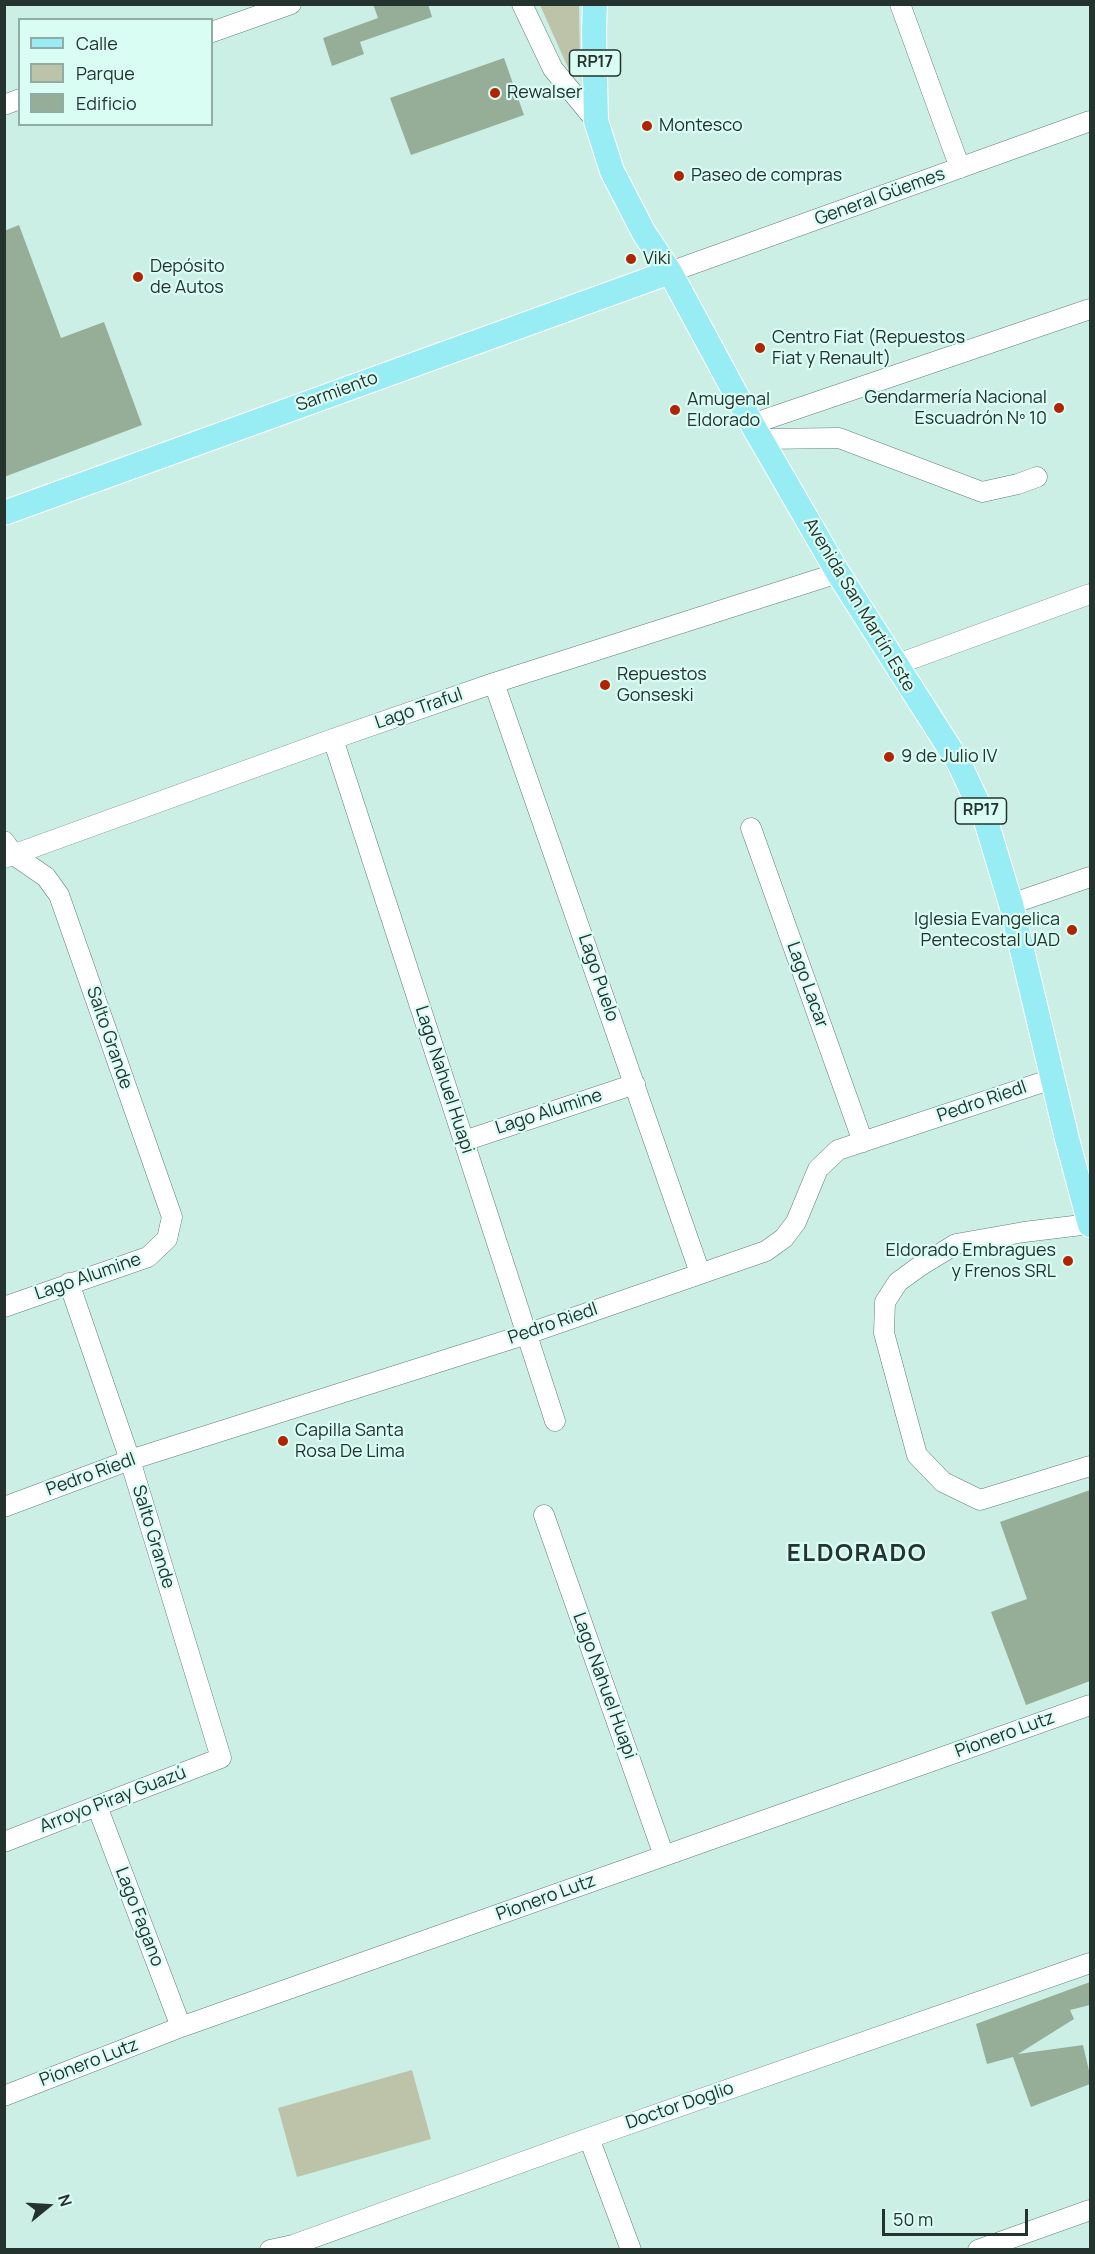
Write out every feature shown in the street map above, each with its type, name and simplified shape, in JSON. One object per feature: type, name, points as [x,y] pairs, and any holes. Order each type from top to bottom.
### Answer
[{"type":"main road","name":"Avenida San Martín Este","points":[[595,4],[596,121],[612,171],[644,233],[670,272],[838,573],[958,763],[986,821],[1011,904],[1090,1225]]},
{"type":"main road","name":"Sarmiento","points":[[4,513],[670,272]]},
{"type":"street","points":[[213,32],[291,4]]},
{"type":"street","points":[[522,4],[553,69],[596,121]]},
{"type":"street","points":[[900,4],[960,168]]},
{"type":"street","name":"General Güemes","points":[[670,272],[1090,122]]},
{"type":"street","points":[[757,431],[1090,309]]},
{"type":"street","points":[[757,431],[839,438],[982,492],[1037,477]]},
{"type":"street","name":"Lago Traful","points":[[8,852],[494,683],[838,573]]},
{"type":"street","points":[[896,665],[1090,594]]},
{"type":"street","name":"Lago Puelo","points":[[494,683],[700,1274]]},
{"type":"street","name":"Lago Nahuel Huapi","points":[[333,739],[555,1421]]},
{"type":"street","name":"Lago Lacar","points":[[751,828],[863,1142]]},
{"type":"street","name":"Salto Grande","points":[[8,852],[46,877],[59,895],[172,1217],[167,1239]]},
{"type":"street","points":[[1011,904],[1090,877]]},
{"type":"street","name":"Pedro Riedl","points":[[4,1507],[130,1460],[527,1334],[766,1251],[784,1238],[796,1222],[818,1169],[838,1150],[1052,1078]]},
{"type":"street","name":"Lago Alumine","points":[[464,1141],[634,1084]]},
{"type":"street","points":[[1090,1225],[1024,1232],[956,1244],[898,1282],[885,1302],[884,1333],[917,1455],[943,1482],[980,1500],[1090,1466]]},
{"type":"street","name":"Lago Alumine","points":[[4,1307],[148,1257],[167,1239]]},
{"type":"street","name":"Salto Grande","points":[[69,1283],[130,1460],[221,1758]]},
{"type":"street","name":"Lago Nahuel Huapi","points":[[544,1515],[664,1856]]},
{"type":"street","name":"Pionero Lutz","points":[[4,2096],[181,2027],[1090,1705]]},
{"type":"street","name":"Arroyo Piray Guazú","points":[[4,1842],[221,1758]]},
{"type":"street","name":"Lago Fagano","points":[[97,1806],[181,2027]]},
{"type":"street","name":"Doctor Doglio","points":[[270,2250],[293,2247],[589,2138],[1090,1963]]},
{"type":"street","points":[[589,2138],[631,2250]]},
{"type":"street","points":[[978,2250],[1090,2210]]},
{"type":"green space","points":[[540,5],[579,5],[580,62],[569,70]]},
{"type":"green space","points":[[412,2070],[431,2139],[297,2177],[278,2108]]},
{"type":"building","points":[[373,4],[428,4],[432,17],[360,42],[364,54],[332,66],[323,38],[378,18]]},
{"type":"building","points":[[504,58],[524,115],[411,155],[390,98]]},
{"type":"building","points":[[19,225],[61,338],[104,322],[142,425],[4,477],[4,231]]},
{"type":"building","points":[[1090,1490],[1090,1681],[1026,1705],[991,1612],[1027,1599],[1000,1522]]},
{"type":"building","points":[[1090,1982],[1090,2005],[1070,2010],[1074,2019],[1018,2054],[1083,2045],[1090,2084],[1031,2107],[1013,2057],[987,2064],[976,2024]]},
{"type":"place","name":"Rewalser","points":[[495,93]]},
{"type":"place","name":"Montesco","points":[[647,126]]},
{"type":"place","name":"Paseo de compras","points":[[679,176]]},
{"type":"place","name":"Viki","points":[[631,259]]},
{"type":"place","name":"Depósito de Autos","points":[[138,277]]},
{"type":"place","name":"Centro Fiat (Repuestos Fiat y Renault)","points":[[760,348]]},
{"type":"place","name":"Gendarmería Nacional Escuadrón Nº 10","points":[[1059,408]]},
{"type":"place","name":"Amugenal Eldorado","points":[[675,410]]},
{"type":"place","name":"Repuestos Gonseski","points":[[605,685]]},
{"type":"place","name":"9 de Julio IV","points":[[889,757]]},
{"type":"place","name":"Iglesia Evangelica Pentecostal UAD","points":[[1072,930]]},
{"type":"place","name":"Eldorado Embragues y Frenos SRL","points":[[1068,1261]]},
{"type":"place","name":"Capilla Santa Rosa De Lima","points":[[283,1441]]},
{"type":"district","name":"ELDORADO","points":[[857,1554]]}]
